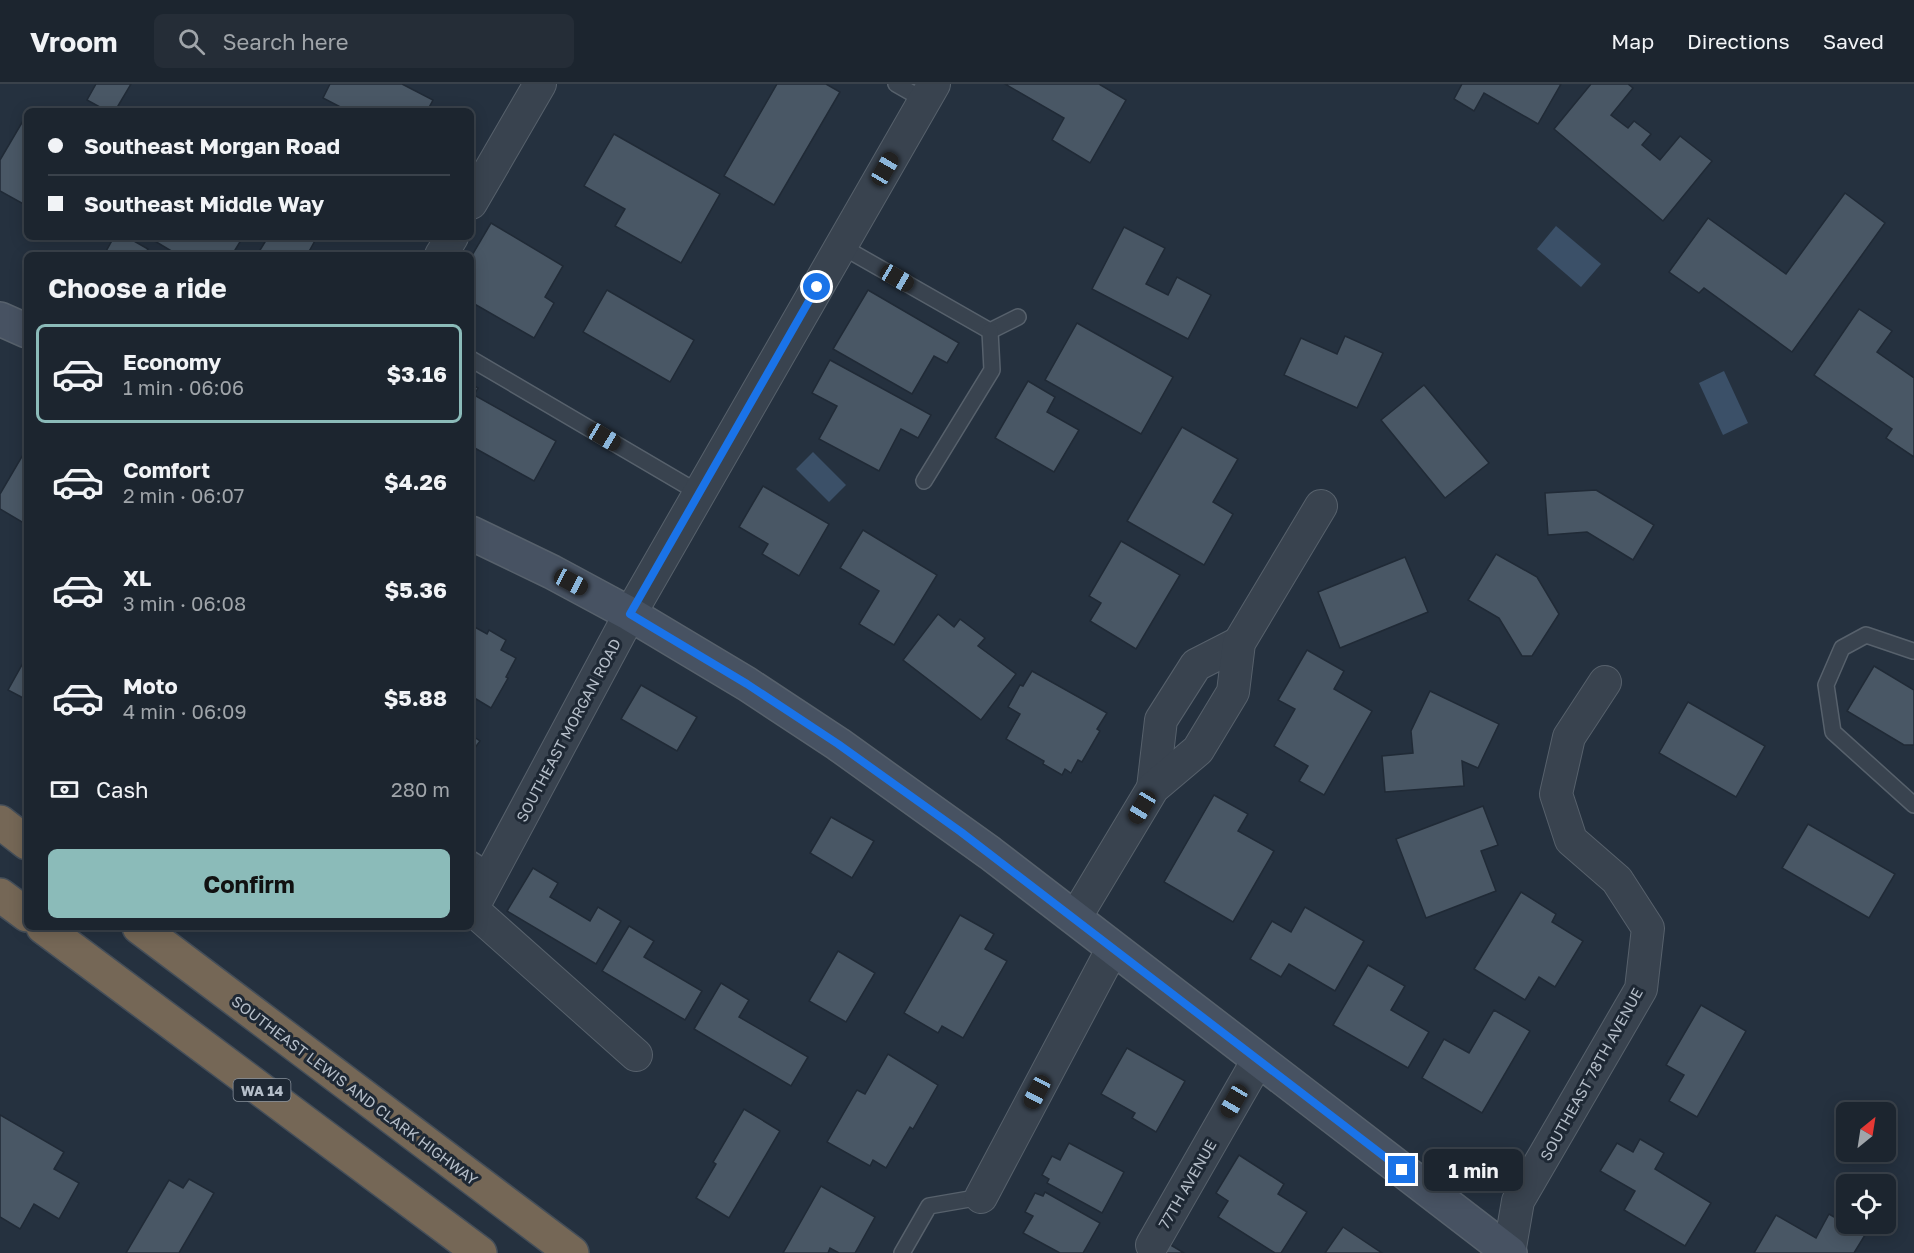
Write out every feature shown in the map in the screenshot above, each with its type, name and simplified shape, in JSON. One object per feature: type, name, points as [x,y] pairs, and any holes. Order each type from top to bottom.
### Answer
[{"type":"highway","points":[[0,822],[24,841]]},
{"type":"highway","points":[[0,895],[24,913]]},
{"type":"highway","name":"WA 14","points":[[47,930],[480,1253]]},
{"type":"highway","name":"SOUTHEAST LEWIS AND CLARK HIGHWAY","points":[[143,930],[572,1253]]},
{"type":"street","points":[[474,198],[540,84]]},
{"type":"street","name":"SOUTHEAST MORGAN ROAD","points":[[474,899],[481,866],[630,614],[929,92]]},
{"type":"street","points":[[0,319],[24,330]]},
{"type":"street","points":[[1075,918],[1153,788],[1198,750],[1233,692],[1239,643],[1321,506]]},
{"type":"street","points":[[474,534],[552,572],[630,614],[747,684],[838,744],[961,832],[1075,918],[1509,1253]]},
{"type":"street","points":[[1153,788],[1161,720],[1196,665],[1239,643]]},
{"type":"street","name":"SOUTHEAST 78TH AVENUE","points":[[1509,1253],[1518,1201],[1641,989],[1648,928],[1617,880],[1571,840],[1556,794],[1569,737],[1605,682]]},
{"type":"street","points":[[474,911],[636,1055]]},
{"type":"street","points":[[981,1197],[1113,948]]},
{"type":"street","name":"77TH AVENUE","points":[[1152,1245],[1258,1060]]},
{"type":"lane","points":[[896,84],[929,92]]},
{"type":"lane","points":[[841,246],[990,331]]},
{"type":"lane","points":[[990,331],[1018,317]]},
{"type":"lane","points":[[924,481],[992,370],[990,331]]},
{"type":"lane","points":[[474,361],[699,493]]},
{"type":"lane","points":[[1913,651],[1866,634],[1842,648],[1827,685],[1833,732],[1914,805]]},
{"type":"lane","points":[[902,1253],[929,1206],[981,1197]]},
{"type":"water","points":[[1556,226],[1601,264],[1581,287],[1537,249]]},
{"type":"water","points":[[1724,371],[1748,423],[1723,435],[1699,383]]},
{"type":"water","points":[[813,452],[846,485],[829,502],[796,469]]},
{"type":"building","points":[[96,84],[131,84],[117,108],[102,108],[87,100]]},
{"type":"building","points":[[330,84],[402,84],[433,100],[429,108],[342,108],[323,98]]},
{"type":"building","points":[[777,84],[826,84],[840,92],[774,205],[724,176]]},
{"type":"building","points":[[1005,84],[1099,84],[1126,100],[1090,163],[1052,140],[1064,118]]},
{"type":"building","points":[[1462,84],[1561,84],[1538,124],[1484,93],[1474,111],[1454,99]]},
{"type":"building","points":[[1591,84],[1628,84],[1633,88],[1611,115],[1628,128],[1634,121],[1651,134],[1642,145],[1660,160],[1680,136],[1712,161],[1663,221],[1554,129]]},
{"type":"building","points":[[24,119],[24,204],[0,191],[0,160]]},
{"type":"building","points":[[614,134],[720,194],[681,263],[615,226],[625,209],[584,186]]},
{"type":"building","points":[[1845,193],[1885,223],[1792,352],[1704,288],[1699,293],[1669,272],[1708,218],[1786,274]]},
{"type":"building","points":[[491,223],[563,266],[545,297],[554,303],[534,338],[474,304],[474,252]]},
{"type":"building","points":[[1124,227],[1165,248],[1146,284],[1168,295],[1177,277],[1211,295],[1188,339],[1092,289]]},
{"type":"building","points":[[112,240],[132,240],[148,249],[146,252],[106,252]]},
{"type":"building","points":[[153,240],[241,240],[234,252],[173,252]]},
{"type":"building","points":[[266,240],[315,240],[309,252],[259,252]]},
{"type":"building","points":[[607,290],[694,340],[670,382],[583,332]]},
{"type":"building","points":[[868,290],[959,343],[947,363],[934,356],[912,394],[833,349]]},
{"type":"building","points":[[1859,309],[1892,331],[1877,352],[1914,378],[1914,457],[1886,438],[1892,429],[1814,375]]},
{"type":"building","points":[[1077,323],[1173,377],[1141,434],[1045,380]]},
{"type":"building","points":[[1345,336],[1383,353],[1357,408],[1284,375],[1301,338],[1337,354]]},
{"type":"building","points":[[830,360],[931,415],[918,438],[901,429],[879,471],[819,439],[837,406],[812,393]]},
{"type":"building","points":[[1028,381],[1055,397],[1047,412],[1079,430],[1054,472],[995,438]]},
{"type":"building","points":[[1424,385],[1489,463],[1445,498],[1381,420]]},
{"type":"building","points":[[474,395],[556,441],[534,481],[474,448]]},
{"type":"building","points":[[1182,427],[1238,459],[1213,502],[1233,514],[1204,565],[1127,521]]},
{"type":"building","points":[[24,453],[24,523],[0,509],[0,494]]},
{"type":"building","points":[[763,486],[829,524],[799,576],[762,554],[768,544],[739,527]]},
{"type":"building","points":[[1596,490],[1654,525],[1633,560],[1587,532],[1548,535],[1545,493]]},
{"type":"building","points":[[863,530],[937,575],[894,645],[859,624],[879,591],[840,568]]},
{"type":"building","points":[[1121,541],[1180,575],[1136,649],[1090,621],[1101,603],[1089,596]]},
{"type":"building","points":[[1496,554],[1537,577],[1559,614],[1532,656],[1522,656],[1499,618],[1468,600]]},
{"type":"building","points":[[1405,557],[1428,612],[1340,648],[1318,592]]},
{"type":"building","points":[[938,614],[954,627],[960,619],[985,638],[978,646],[1016,674],[981,720],[903,660]]},
{"type":"building","points":[[474,627],[487,634],[489,630],[506,640],[501,650],[516,658],[491,708],[474,698]]},
{"type":"building","points":[[1307,650],[1344,671],[1334,689],[1372,711],[1324,795],[1299,781],[1308,766],[1274,746],[1295,709],[1278,700]]},
{"type":"building","points":[[24,661],[24,698],[8,690]]},
{"type":"building","points":[[1874,666],[1914,690],[1914,745],[1904,745],[1847,711]]},
{"type":"building","points":[[1032,671],[1107,713],[1097,729],[1100,731],[1082,762],[1078,760],[1071,773],[1065,769],[1062,775],[1043,764],[1044,761],[1006,739],[1020,714],[1008,707],[1020,685],[1023,686]]},
{"type":"building","points":[[641,685],[697,717],[677,751],[621,719]]},
{"type":"building","points":[[1430,691],[1499,724],[1478,768],[1462,761],[1464,786],[1385,792],[1382,756],[1413,753],[1411,731]]},
{"type":"building","points":[[1688,702],[1765,746],[1736,797],[1659,753]]},
{"type":"building","points":[[474,737],[480,741],[474,749]]},
{"type":"building","points":[[1214,795],[1248,814],[1238,831],[1274,851],[1233,922],[1164,882]]},
{"type":"building","points":[[1483,806],[1498,845],[1481,851],[1496,891],[1426,918],[1396,839]]},
{"type":"building","points":[[831,817],[874,841],[852,878],[810,853]]},
{"type":"building","points":[[1808,824],[1895,874],[1869,918],[1782,868]]},
{"type":"building","points":[[533,868],[558,883],[550,897],[590,921],[598,907],[621,921],[596,964],[507,911]]},
{"type":"building","points":[[1521,892],[1556,914],[1552,922],[1583,941],[1555,987],[1539,977],[1525,1000],[1474,969]]},
{"type":"building","points":[[1305,907],[1364,941],[1335,991],[1289,964],[1281,977],[1250,959],[1272,921],[1291,932]]},
{"type":"building","points":[[960,915],[994,934],[985,949],[1007,961],[963,1038],[942,1026],[938,1033],[904,1013]]},
{"type":"building","points":[[629,926],[654,941],[644,957],[702,991],[685,1020],[602,971]]},
{"type":"building","points":[[838,951],[875,973],[846,1022],[809,1001]]},
{"type":"building","points":[[1368,965],[1405,986],[1391,1010],[1429,1032],[1408,1068],[1333,1025]]},
{"type":"building","points":[[721,983],[749,1000],[739,1017],[808,1057],[791,1086],[694,1029]]},
{"type":"building","points":[[1701,1005],[1746,1031],[1697,1117],[1669,1101],[1684,1075],[1666,1065]]},
{"type":"building","points":[[1494,1010],[1530,1031],[1482,1113],[1422,1078],[1444,1039],[1469,1053]]},
{"type":"building","points":[[1127,1048],[1185,1081],[1156,1132],[1132,1118],[1135,1113],[1101,1094]]},
{"type":"building","points":[[888,1054],[938,1085],[913,1129],[910,1127],[886,1168],[873,1160],[870,1166],[827,1142],[857,1090],[865,1094]]},
{"type":"building","points":[[744,1109],[780,1131],[729,1218],[696,1198],[716,1164],[713,1162]]},
{"type":"building","points":[[0,1115],[64,1152],[54,1169],[79,1183],[59,1219],[34,1204],[20,1229],[0,1217]]},
{"type":"building","points":[[1640,1139],[1664,1153],[1655,1169],[1711,1203],[1685,1246],[1624,1210],[1635,1191],[1600,1171],[1617,1143],[1633,1152]]},
{"type":"building","points":[[1069,1143],[1124,1172],[1102,1213],[1047,1183],[1049,1179],[1042,1175],[1052,1156],[1060,1160]]},
{"type":"building","points":[[1239,1155],[1284,1184],[1278,1194],[1307,1212],[1281,1253],[1275,1253],[1218,1217],[1228,1201],[1216,1193]]},
{"type":"building","points":[[189,1179],[214,1193],[179,1253],[126,1253],[169,1180],[183,1188]]},
{"type":"building","points":[[821,1186],[875,1217],[855,1253],[839,1253],[830,1248],[828,1253],[783,1253]]},
{"type":"building","points":[[1045,1192],[1100,1223],[1083,1253],[1060,1253],[1023,1233],[1033,1216],[1025,1212],[1035,1193],[1043,1196]]},
{"type":"building","points":[[1829,1214],[1836,1218],[1836,1234],[1865,1235],[1854,1253],[1754,1253],[1776,1215],[1816,1238]]},
{"type":"building","points":[[1343,1227],[1382,1253],[1325,1253]]},
{"type":"building","points":[[1169,1244],[1184,1253],[1164,1253]]},
{"type":"route","points":[[817,287],[630,614],[747,684],[838,744],[961,832],[1402,1170]]}]
